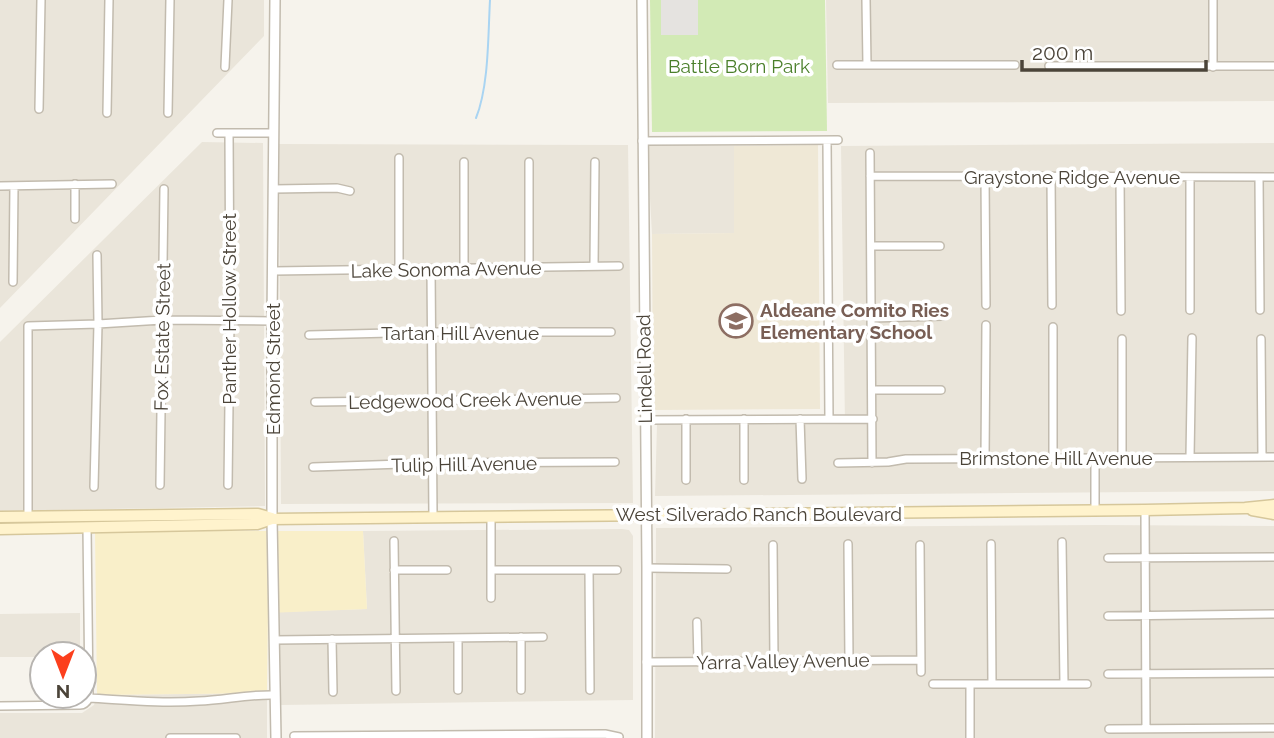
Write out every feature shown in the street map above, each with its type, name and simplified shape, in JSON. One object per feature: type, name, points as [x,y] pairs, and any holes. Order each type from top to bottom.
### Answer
[{"type":"main road","name":"West Silverado Ranch Boulevard","points":[[0,529],[257,524],[272,519],[1245,509],[1274,505]]},
{"type":"main road","name":"West Silverado Ranch Boulevard","points":[[1245,509],[1274,514]]},
{"type":"main road","name":"West Silverado Ranch Boulevard","points":[[0,517],[258,514],[272,519]]},
{"type":"street","points":[[39,109],[41,0]]},
{"type":"street","points":[[107,113],[108,0]]},
{"type":"street","points":[[168,113],[170,0]]},
{"type":"street","points":[[225,67],[228,0]]},
{"type":"street","name":"Edmond Street","points":[[275,0],[272,519],[276,738]]},
{"type":"street","name":"Lindell Road","points":[[642,0],[647,738]]},
{"type":"street","points":[[866,0],[867,65]]},
{"type":"street","points":[[1213,0],[1213,67]]},
{"type":"street","points":[[837,65],[1015,65]]},
{"type":"street","points":[[1049,66],[1274,66]]},
{"type":"street","points":[[217,133],[274,133]]},
{"type":"street","name":"Panther Hollow Street","points":[[228,485],[229,133]]},
{"type":"street","points":[[642,141],[838,140]]},
{"type":"street","points":[[827,141],[829,419]]},
{"type":"street","points":[[870,153],[872,463]]},
{"type":"street","points":[[399,158],[399,269]]},
{"type":"street","points":[[464,162],[464,268]]},
{"type":"street","points":[[529,162],[529,267]]},
{"type":"street","points":[[594,267],[595,162]]},
{"type":"street","name":"Graystone Ridge Avenue","points":[[870,176],[1274,177]]},
{"type":"street","points":[[985,176],[986,305]]},
{"type":"street","points":[[1051,176],[1052,305]]},
{"type":"street","points":[[1120,177],[1121,311]]},
{"type":"street","points":[[1190,177],[1190,310]]},
{"type":"street","points":[[1259,177],[1260,310]]},
{"type":"street","points":[[75,184],[75,219]]},
{"type":"street","points":[[0,186],[112,184]]},
{"type":"street","points":[[13,282],[14,186]]},
{"type":"street","points":[[274,189],[337,188],[350,191]]},
{"type":"street","name":"Fox Estate Street","points":[[160,485],[164,189]]},
{"type":"street","points":[[871,246],[940,246]]},
{"type":"street","points":[[94,487],[97,255]]},
{"type":"street","name":"Lake Sonoma Avenue","points":[[274,271],[618,266]]},
{"type":"street","points":[[431,269],[433,516]]},
{"type":"street","points":[[872,318],[942,316]]},
{"type":"street","points":[[28,516],[28,326],[162,320],[272,321]]},
{"type":"street","points":[[985,458],[986,325]]},
{"type":"street","points":[[1053,327],[1053,458]]},
{"type":"street","name":"Tartan Hill Avenue","points":[[309,335],[611,332]]},
{"type":"street","points":[[1190,457],[1192,338]]},
{"type":"street","points":[[1122,339],[1122,457]]},
{"type":"street","points":[[1261,339],[1262,457]]},
{"type":"street","points":[[872,390],[941,390]]},
{"type":"street","name":"Ledgewood Creek Avenue","points":[[315,402],[616,398]]},
{"type":"street","points":[[686,419],[686,480]]},
{"type":"street","points":[[744,419],[744,480]]},
{"type":"street","points":[[800,419],[802,479]]},
{"type":"street","points":[[645,420],[873,419]]},
{"type":"street","name":"Brimstone Hill Avenue","points":[[838,463],[906,459],[1274,457]]},
{"type":"street","points":[[1095,458],[1095,511]]},
{"type":"street","name":"Tulip Hill Avenue","points":[[313,467],[615,462]]},
{"type":"street","points":[[1145,510],[1146,729]]},
{"type":"street","points":[[491,516],[491,598]]},
{"type":"street","points":[[87,527],[88,640]]},
{"type":"street","points":[[394,541],[396,691]]},
{"type":"street","points":[[1062,542],[1064,684]]},
{"type":"street","points":[[848,544],[849,660]]},
{"type":"street","points":[[991,544],[992,684]]},
{"type":"street","points":[[773,545],[774,660]]},
{"type":"street","points":[[920,545],[921,672]]},
{"type":"street","points":[[1108,558],[1274,557]]},
{"type":"street","points":[[647,568],[727,569]]},
{"type":"street","points":[[394,570],[447,570]]},
{"type":"street","points":[[491,570],[617,570]]},
{"type":"street","points":[[589,570],[590,690]]},
{"type":"street","points":[[1108,616],[1274,614]]},
{"type":"street","points":[[697,622],[698,662]]},
{"type":"street","points":[[521,637],[521,690]]},
{"type":"street","points":[[275,640],[543,637]]},
{"type":"street","points":[[458,638],[458,690]]},
{"type":"street","points":[[332,639],[333,692]]},
{"type":"street","name":"Yarra Valley Avenue","points":[[646,662],[921,660]]},
{"type":"street","points":[[1108,674],[1274,673]]},
{"type":"street","points":[[933,684],[1087,684]]},
{"type":"street","points":[[970,684],[970,738]]},
{"type":"street","points":[[98,700],[198,701],[257,694],[275,695]]},
{"type":"street","points":[[0,706],[28,706]]},
{"type":"street","points":[[1109,729],[1274,728]]},
{"type":"street","points":[[1212,729],[1212,738]]},
{"type":"street","points":[[294,736],[605,734],[618,737]]},
{"type":"street","points":[[170,738],[236,738]]},
{"type":"shaded area","points":[[0,0],[264,0],[264,36],[0,308]]},
{"type":"shaded area","points":[[661,0],[698,0],[698,35],[661,35]]},
{"type":"shaded area","points":[[826,0],[1274,0],[1274,101],[828,103]]},
{"type":"shaded area","points":[[202,142],[263,143],[265,506],[0,511],[0,342]]},
{"type":"shaded area","points":[[1274,143],[1274,491],[655,496],[657,425],[845,424],[841,146]]},
{"type":"shaded area","points":[[279,144],[628,145],[633,503],[281,504]]},
{"type":"shaded area","points":[[647,145],[734,146],[735,233],[652,234]]},
{"type":"shaded area","name":"Aldeane Comito Ries Elementary School","points":[[818,145],[820,409],[653,410],[652,234],[734,233],[734,146]]},
{"type":"shaded area","points":[[1274,526],[1274,738],[655,738],[656,528]]},
{"type":"shaded area","points":[[629,530],[633,536],[633,700],[281,705],[279,612],[367,609],[363,531]]},
{"type":"shaded area","points":[[80,613],[80,640],[28,640],[28,657],[0,657],[0,614]]},
{"type":"shaded area","points":[[267,693],[267,738],[0,738],[0,713],[82,713],[86,710],[98,710],[98,695]]},
{"type":"green space","name":"Battle Born Park","points":[[650,0],[825,0],[827,131],[652,132]]},
{"type":"sand","points":[[95,531],[363,531],[367,609],[268,613],[267,693],[98,695]]},
{"type":"waterway","points":[[476,118],[486,76],[490,0]]},
{"type":"place","name":"Aldeane Comito Ries Elementary School","points":[[736,321]]}]
